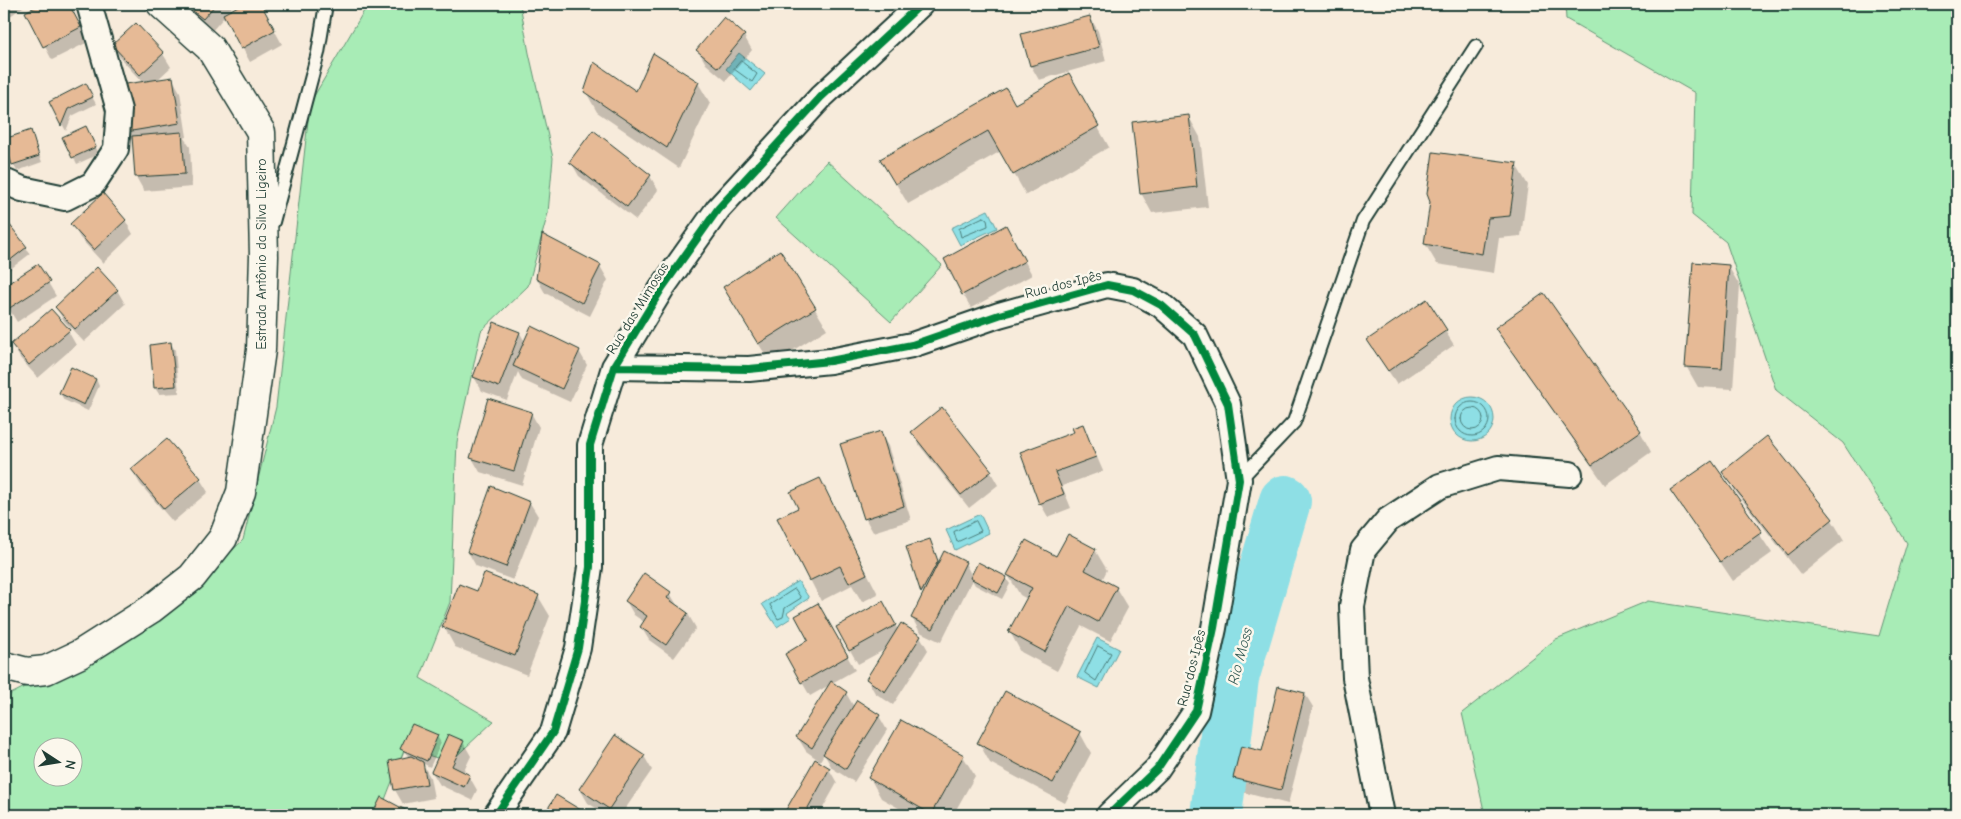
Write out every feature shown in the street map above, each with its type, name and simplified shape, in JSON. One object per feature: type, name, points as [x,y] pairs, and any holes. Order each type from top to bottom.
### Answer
[{"type":"street","points":[[4,181],[22,189],[65,198],[93,184],[116,149],[119,110],[89,4]]},
{"type":"street","name":"Estrada Antônio da Silva Ligeiro","points":[[4,666],[27,672],[46,670],[80,654],[151,609],[192,577],[223,538],[241,492],[261,350],[264,256],[261,132],[210,48],[161,4]]},
{"type":"street","name":"Rua das Mimosas","points":[[496,815],[553,732],[578,648],[590,567],[590,445],[614,367],[662,288],[718,209],[821,97],[921,4]]},
{"type":"street","name":"Rua dos Ipês","points":[[614,367],[749,370],[830,361],[912,345],[1008,312],[1107,285],[1133,290],[1161,305],[1195,335],[1228,404],[1239,480],[1214,628],[1196,711],[1158,769],[1109,815]]},
{"type":"street","points":[[1382,815],[1355,678],[1352,606],[1363,550],[1388,520],[1440,486],[1498,468],[1570,474]]},
{"type":"lane","points":[[264,256],[318,53],[326,4]]},
{"type":"lane","points":[[1239,480],[1294,422],[1363,221],[1476,46]]},
{"type":"green space","points":[[368,4],[520,4],[553,158],[548,213],[528,286],[481,331],[457,442],[450,602],[420,678],[494,721],[450,762],[405,748],[379,815],[4,815],[4,692],[11,694],[164,615],[243,540],[276,407],[310,103]]},
{"type":"green space","points":[[1565,4],[1957,4],[1957,815],[1628,815],[1622,809],[1603,815],[1485,815],[1462,713],[1556,639],[1648,601],[1879,636],[1907,543],[1843,443],[1776,390],[1726,242],[1692,215],[1695,93],[1566,19]]},
{"type":"green space","points":[[827,161],[942,265],[891,322],[776,218]]},
{"type":"water","points":[[739,53],[765,74],[751,91],[726,69]]},
{"type":"water","points":[[988,210],[997,228],[960,245],[951,228]]},
{"type":"water","points":[[1468,397],[1476,397],[1488,403],[1494,419],[1488,435],[1476,441],[1468,441],[1456,435],[1450,423],[1450,415],[1456,403]]},
{"type":"water","points":[[980,514],[989,533],[955,550],[946,530]]},
{"type":"water","points":[[798,581],[809,598],[787,613],[791,618],[777,627],[762,604]]},
{"type":"water","points":[[1097,638],[1119,649],[1099,688],[1077,677]]},
{"type":"building","points":[[41,4],[69,4],[81,27],[43,47],[25,12]]},
{"type":"building","points":[[184,4],[216,4],[203,19]]},
{"type":"building","points":[[242,4],[261,4],[275,30],[241,49],[223,14]]},
{"type":"building","points":[[1090,16],[1099,47],[1030,66],[1021,34]]},
{"type":"building","points":[[724,17],[745,35],[718,68],[696,50]]},
{"type":"building","points":[[136,23],[164,53],[140,75],[112,45]]},
{"type":"building","points":[[653,53],[699,82],[667,148],[584,92],[594,62],[636,91]]},
{"type":"building","points":[[1069,73],[1099,126],[1013,175],[988,131],[895,184],[880,159],[1006,88],[1015,104]]},
{"type":"building","points":[[173,77],[180,123],[126,132],[119,85]]},
{"type":"building","points":[[86,83],[93,97],[68,109],[61,126],[49,102]]},
{"type":"building","points":[[1189,115],[1197,187],[1140,194],[1132,122]]},
{"type":"building","points":[[86,126],[96,147],[72,158],[62,137]]},
{"type":"building","points":[[31,130],[39,156],[12,165],[4,139]]},
{"type":"building","points":[[593,130],[651,175],[627,207],[569,162]]},
{"type":"building","points":[[182,132],[185,174],[135,177],[132,136]]},
{"type":"building","points":[[1433,152],[1517,163],[1510,216],[1488,218],[1482,254],[1424,244],[1430,202],[1427,194]]},
{"type":"building","points":[[103,193],[126,220],[94,250],[70,224]]},
{"type":"building","points":[[9,224],[27,247],[4,265],[4,228]]},
{"type":"building","points":[[1006,225],[1025,261],[962,295],[944,259]]},
{"type":"building","points":[[542,234],[601,265],[582,303],[536,279]]},
{"type":"building","points":[[780,250],[816,308],[758,344],[723,287]]},
{"type":"building","points":[[1693,262],[1729,265],[1722,369],[1685,367]]},
{"type":"building","points":[[38,264],[50,282],[8,309],[4,302],[4,286]]},
{"type":"building","points":[[97,267],[118,290],[75,329],[55,307]]},
{"type":"building","points":[[1544,293],[1641,431],[1592,465],[1495,328]]},
{"type":"building","points":[[1427,299],[1447,330],[1388,371],[1367,340]]},
{"type":"building","points":[[51,309],[70,330],[29,365],[11,344]]},
{"type":"building","points":[[494,322],[520,332],[499,387],[473,377]]},
{"type":"building","points":[[531,326],[580,350],[562,389],[513,366]]},
{"type":"building","points":[[171,342],[176,386],[154,388],[150,345]]},
{"type":"building","points":[[71,367],[96,379],[84,405],[59,393]]},
{"type":"building","points":[[488,398],[532,412],[514,471],[470,458]]},
{"type":"building","points":[[942,407],[992,471],[961,495],[911,432]]},
{"type":"building","points":[[1083,424],[1096,457],[1055,472],[1064,494],[1039,504],[1020,452],[1074,432],[1072,428]]},
{"type":"building","points":[[881,431],[904,506],[864,519],[840,444]]},
{"type":"building","points":[[1767,436],[1833,519],[1788,555],[1722,472]]},
{"type":"building","points":[[167,439],[201,478],[164,509],[131,469]]},
{"type":"building","points":[[1712,461],[1762,532],[1720,562],[1670,490]]},
{"type":"building","points":[[820,478],[867,574],[849,583],[840,566],[809,581],[777,518],[798,508],[790,492]]},
{"type":"building","points":[[491,486],[530,502],[506,567],[467,552]]},
{"type":"building","points":[[1068,534],[1096,549],[1085,570],[1117,587],[1098,622],[1069,606],[1045,652],[1008,632],[1032,588],[1007,575],[1026,540],[1056,556]]},
{"type":"building","points":[[930,539],[938,561],[921,593],[906,547]]},
{"type":"building","points":[[944,551],[966,562],[933,629],[911,618]]},
{"type":"building","points":[[978,562],[1007,577],[998,593],[970,578]]},
{"type":"building","points":[[484,573],[539,595],[515,656],[442,627],[459,584],[477,591]]},
{"type":"building","points":[[644,573],[671,592],[667,598],[688,613],[666,645],[640,627],[647,616],[625,601]]},
{"type":"building","points":[[883,601],[896,625],[849,651],[836,627]]},
{"type":"building","points":[[818,603],[848,656],[801,683],[785,654],[808,640],[795,616]]},
{"type":"building","points":[[901,623],[921,636],[885,692],[866,679]]},
{"type":"building","points":[[831,681],[847,692],[812,748],[796,737]]},
{"type":"building","points":[[1278,686],[1305,693],[1281,790],[1233,778],[1241,746],[1262,751]]},
{"type":"building","points":[[1005,691],[1081,732],[1053,783],[977,743]]},
{"type":"building","points":[[857,700],[880,715],[846,769],[823,754]]},
{"type":"building","points":[[901,720],[964,755],[931,814],[868,778]]},
{"type":"building","points":[[412,724],[438,735],[427,761],[400,749]]},
{"type":"building","points":[[448,734],[464,741],[452,766],[470,775],[464,787],[431,772]]},
{"type":"building","points":[[615,735],[645,755],[609,809],[579,789]]},
{"type":"building","points":[[411,756],[423,762],[427,784],[394,790],[389,761]]},
{"type":"building","points":[[815,759],[830,768],[804,815],[783,815]]},
{"type":"building","points":[[556,795],[589,815],[544,815]]},
{"type":"building","points":[[381,797],[415,815],[372,815]]},
{"type":"waterway","name":"Rio Moss","points":[[1216,815],[1233,678],[1285,501]]},
{"type":"cycle path","points":[[496,815],[553,732],[578,648],[590,567],[590,445],[614,367],[662,288],[718,209],[821,97],[921,4]]},
{"type":"cycle path","points":[[614,367],[749,369],[830,361],[912,345],[999,315],[1107,285],[1133,290],[1161,305],[1195,335],[1228,404],[1239,480],[1214,628],[1196,711],[1157,769],[1109,815]]}]
